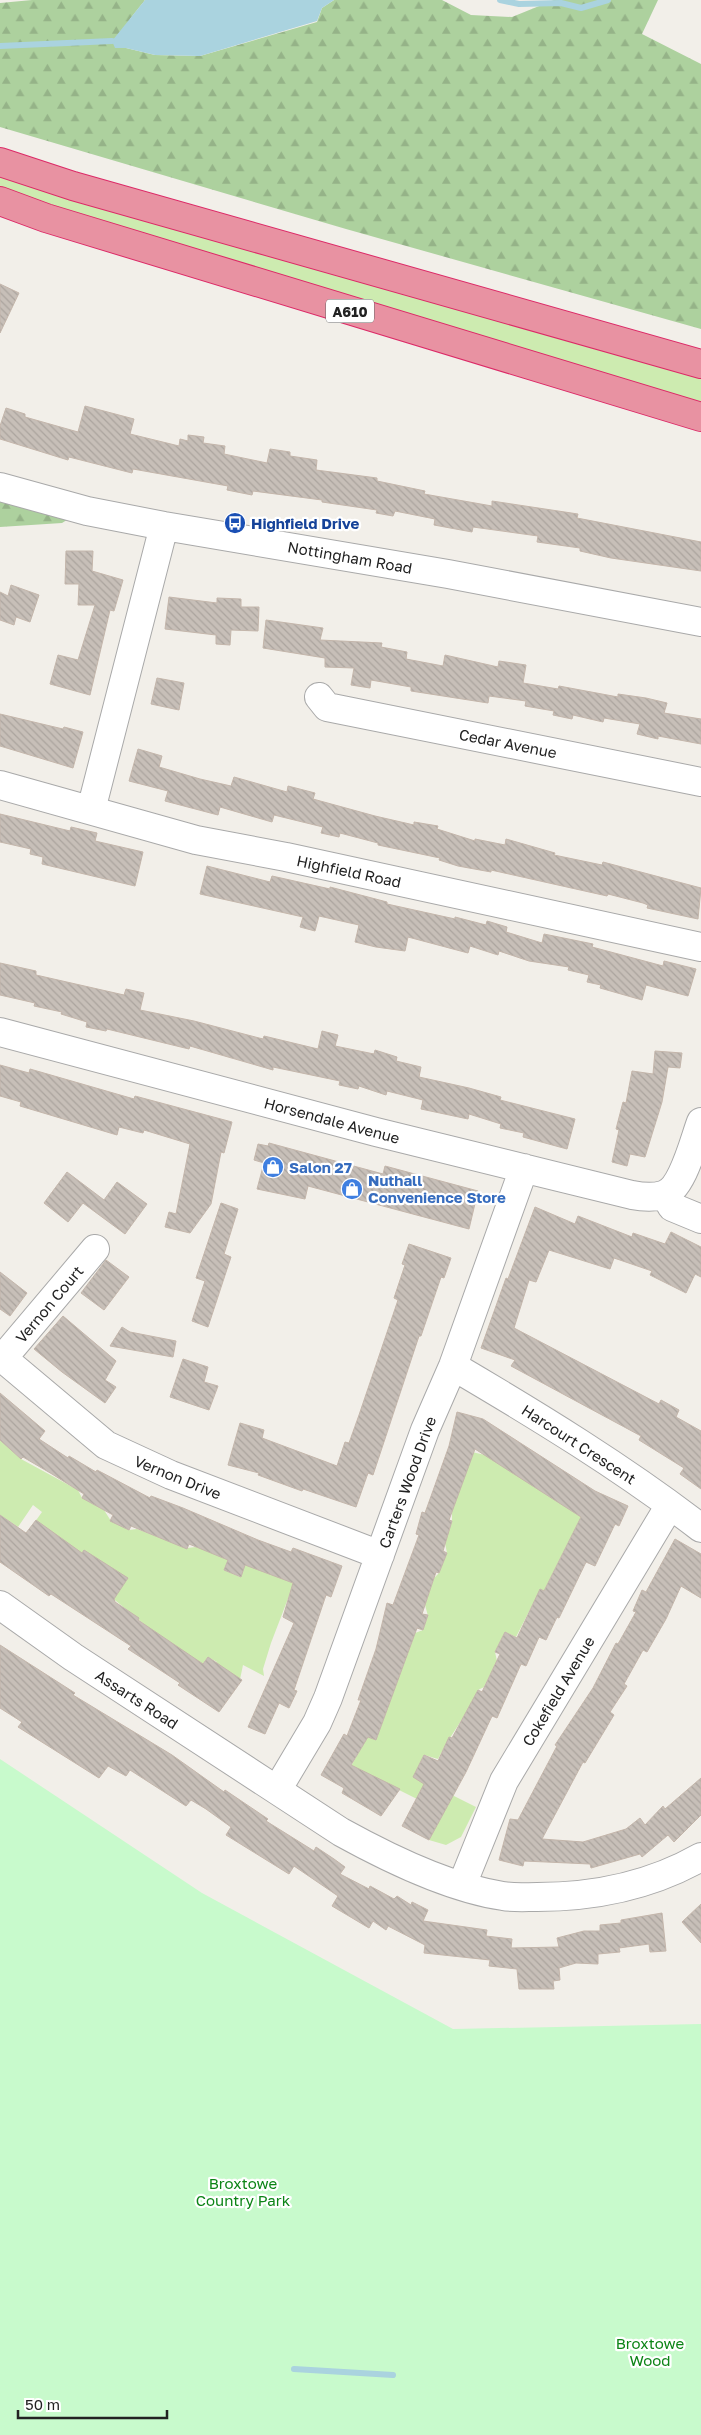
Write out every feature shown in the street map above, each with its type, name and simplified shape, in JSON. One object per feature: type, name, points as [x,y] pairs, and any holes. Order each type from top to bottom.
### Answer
[{"type":"highway","points":[[0,162],[73,186],[701,364]]},
{"type":"highway","name":"A610","points":[[0,201],[65,224],[701,417]]},
{"type":"street","name":"Nottingham Road","points":[[0,487],[87,511],[164,526],[448,574],[701,622]]},
{"type":"street","points":[[91,810],[164,526]]},
{"type":"street","name":"Cedar Avenue","points":[[319,697],[327,707],[701,782]]},
{"type":"street","name":"Highfield Road","points":[[0,785],[196,840],[305,861],[701,948]]},
{"type":"street","name":"Horsendale Avenue","points":[[0,1032],[376,1132],[632,1195],[649,1197],[665,1195]]},
{"type":"street","points":[[701,1122],[682,1174],[673,1189],[665,1195],[672,1207],[701,1219]]},
{"type":"street","name":"Carters Wood Drive","points":[[277,1790],[313,1730],[324,1706],[425,1430],[453,1366],[524,1168]]},
{"type":"street","name":"Vernon Court","points":[[1,1357],[95,1249]]},
{"type":"street","name":"Vernon Drive","points":[[1,1357],[113,1449],[170,1475],[380,1556]]},
{"type":"street","name":"Harcourt Crescent","points":[[453,1366],[540,1418],[670,1505],[701,1528]]},
{"type":"street","name":"Cokefield Avenue","points":[[462,1885],[504,1781],[670,1505]]},
{"type":"street","name":"Assarts Road","points":[[0,1605],[73,1657],[277,1790]]},
{"type":"street","points":[[277,1790],[341,1832],[385,1856],[462,1885],[504,1897],[568,1897],[628,1887],[656,1879],[699,1862]]},
{"type":"green space","points":[[32,0],[145,0],[130,19],[126,48],[155,55],[200,56],[317,22],[322,8],[334,0],[442,0],[471,15],[512,17],[554,0],[658,0],[642,34],[701,64],[701,329],[346,229],[0,127],[0,3]]},
{"type":"green space","points":[[0,172],[701,376],[701,405],[0,190]]},
{"type":"green space","points":[[0,500],[70,518],[62,523],[0,527]]},
{"type":"green space","points":[[0,1440],[21,1459],[78,1490],[82,1498],[104,1510],[111,1521],[129,1530],[137,1529],[187,1548],[196,1547],[230,1556],[224,1570],[240,1577],[246,1562],[294,1583],[271,1643],[263,1669],[264,1676],[243,1665],[239,1684],[211,1671],[217,1662],[208,1657],[202,1665],[145,1625],[116,1601],[22,1540],[42,1512],[33,1505],[18,1527],[0,1515]]},
{"type":"green space","points":[[472,1452],[485,1455],[601,1518],[564,1551],[544,1591],[540,1590],[516,1637],[505,1632],[495,1652],[497,1661],[484,1687],[478,1690],[438,1759],[424,1755],[414,1776],[476,1807],[461,1837],[446,1845],[429,1840],[443,1812],[351,1766],[363,1745],[365,1736],[376,1740],[415,1633],[423,1630],[428,1616],[425,1605],[434,1578],[439,1573],[447,1553],[445,1543],[452,1521],[452,1511]]},
{"type":"green space","name":"Broxtowe Country Park","points":[[0,1759],[202,1893],[453,2029],[701,2024],[701,2435],[0,2435]]},
{"type":"water","points":[[145,0],[334,0],[322,8],[317,21],[200,56],[155,55],[126,48],[115,48],[112,41]]},
{"type":"building","points":[[0,284],[19,293],[0,333]]},
{"type":"building","points":[[85,406],[134,419],[130,434],[179,446],[180,439],[188,441],[188,435],[204,437],[203,443],[225,446],[224,454],[267,463],[270,449],[290,452],[290,456],[317,460],[316,470],[377,478],[377,481],[425,491],[424,494],[492,506],[492,501],[578,514],[577,518],[701,542],[701,571],[611,558],[580,551],[580,548],[537,542],[538,536],[473,527],[472,532],[434,525],[435,519],[395,511],[393,516],[376,513],[377,510],[322,502],[322,500],[253,491],[252,495],[227,490],[228,486],[133,469],[132,473],[69,457],[68,460],[0,439],[0,426],[6,408],[25,414],[25,417],[78,432]]},
{"type":"building","points":[[66,551],[93,551],[92,571],[123,580],[114,611],[110,610],[90,695],[50,684],[58,655],[78,660],[95,605],[78,605],[79,584],[65,584]]},
{"type":"building","points":[[11,585],[39,595],[30,622],[16,617],[14,625],[0,620],[0,592],[8,596]]},
{"type":"building","points":[[169,597],[217,603],[217,598],[241,599],[241,607],[259,607],[258,631],[231,630],[230,645],[216,644],[216,635],[165,629]]},
{"type":"building","points":[[266,620],[323,628],[320,640],[382,643],[381,647],[407,652],[406,659],[443,666],[445,655],[498,667],[499,661],[526,665],[523,683],[558,689],[559,686],[618,697],[618,694],[667,703],[664,713],[701,719],[701,744],[658,736],[658,739],[637,734],[640,724],[604,718],[603,722],[573,715],[572,719],[553,715],[554,711],[525,706],[526,701],[489,696],[488,703],[411,691],[411,687],[371,680],[370,688],[351,685],[354,668],[325,667],[325,658],[263,648]]},
{"type":"building","points":[[157,678],[184,683],[179,710],[151,704]]},
{"type":"building","points":[[0,714],[83,732],[73,768],[0,746]]},
{"type":"building","points":[[138,749],[162,756],[159,767],[200,779],[231,786],[234,777],[287,792],[288,786],[315,793],[313,799],[414,825],[414,822],[438,826],[437,829],[475,841],[475,839],[505,845],[506,839],[555,853],[554,855],[602,865],[603,862],[701,888],[698,919],[647,908],[648,905],[643,903],[608,894],[607,896],[491,870],[491,872],[458,866],[439,860],[440,858],[378,845],[378,843],[340,833],[339,837],[321,833],[323,827],[274,815],[272,822],[220,807],[218,815],[165,801],[168,791],[129,781]]},
{"type":"building","points":[[0,814],[70,831],[71,827],[97,833],[95,841],[143,852],[135,886],[42,864],[43,857],[30,854],[31,849],[0,842]]},
{"type":"building","points":[[207,866],[270,882],[272,876],[330,889],[330,887],[387,902],[387,904],[455,919],[455,917],[486,925],[487,921],[507,927],[506,932],[542,943],[544,934],[593,944],[592,947],[663,966],[664,961],[696,969],[688,996],[646,985],[642,1000],[600,988],[601,985],[587,982],[589,975],[568,970],[569,967],[529,961],[499,951],[498,955],[470,946],[468,953],[408,937],[405,951],[376,947],[355,942],[359,925],[319,916],[315,931],[300,927],[303,917],[200,894]]},
{"type":"building","points":[[0,963],[36,971],[36,975],[124,995],[126,989],[144,993],[140,1010],[194,1021],[263,1039],[264,1036],[318,1049],[322,1031],[338,1035],[335,1046],[374,1054],[375,1050],[397,1057],[396,1061],[421,1067],[419,1077],[469,1088],[501,1097],[500,1100],[575,1119],[567,1149],[523,1137],[524,1133],[500,1128],[501,1124],[469,1114],[468,1119],[421,1109],[423,1100],[387,1091],[386,1095],[359,1086],[358,1089],[339,1085],[340,1081],[273,1067],[273,1070],[190,1046],[189,1049],[107,1029],[106,1031],[86,1027],[87,1022],[61,1014],[62,1012],[34,1006],[35,1003],[0,995]]},
{"type":"building","points":[[655,1051],[682,1053],[680,1068],[668,1067],[662,1102],[645,1157],[630,1154],[627,1166],[612,1162],[619,1130],[616,1129],[623,1102],[626,1103],[632,1071],[653,1074]]},
{"type":"building","points":[[0,1065],[29,1073],[30,1069],[134,1099],[135,1096],[232,1122],[224,1153],[221,1152],[211,1204],[190,1233],[165,1227],[169,1212],[176,1214],[190,1144],[144,1130],[143,1133],[119,1127],[117,1135],[20,1106],[21,1102],[0,1096]]},
{"type":"building","points":[[269,1143],[383,1174],[385,1166],[478,1191],[469,1229],[308,1186],[305,1199],[257,1189],[264,1163],[254,1160],[258,1144],[268,1146]]},
{"type":"building","points":[[67,1172],[104,1200],[117,1182],[147,1204],[125,1234],[83,1203],[68,1222],[44,1203]]},
{"type":"building","points":[[221,1203],[238,1209],[224,1254],[231,1257],[208,1327],[192,1321],[205,1281],[196,1278]]},
{"type":"building","points":[[535,1207],[575,1224],[578,1216],[632,1237],[633,1233],[665,1244],[671,1232],[701,1247],[701,1277],[695,1274],[686,1293],[650,1275],[652,1271],[614,1258],[610,1269],[549,1250],[536,1282],[529,1280],[514,1328],[659,1404],[661,1400],[679,1410],[676,1417],[701,1431],[701,1489],[680,1474],[684,1468],[639,1440],[641,1436],[511,1366],[515,1360],[481,1348],[506,1278],[508,1279]]},
{"type":"building","points":[[409,1244],[451,1258],[444,1278],[441,1277],[421,1336],[419,1336],[373,1475],[368,1473],[356,1507],[303,1489],[302,1491],[258,1475],[259,1473],[228,1465],[240,1423],[264,1430],[262,1438],[337,1466],[345,1442],[349,1443],[398,1300],[394,1298],[405,1265],[402,1264]]},
{"type":"building","points":[[106,1260],[129,1277],[104,1310],[81,1293]]},
{"type":"building","points":[[0,1272],[27,1293],[10,1316],[0,1309]]},
{"type":"building","points":[[63,1316],[116,1361],[105,1380],[116,1387],[105,1403],[34,1349]]},
{"type":"building","points":[[122,1327],[130,1332],[176,1341],[173,1357],[110,1346]]},
{"type":"building","points":[[183,1359],[208,1367],[204,1382],[218,1386],[209,1410],[170,1397]]},
{"type":"building","points":[[0,1393],[45,1431],[39,1439],[68,1458],[69,1456],[96,1472],[97,1470],[150,1498],[151,1496],[183,1508],[291,1552],[293,1548],[342,1566],[331,1597],[326,1595],[294,1690],[297,1691],[289,1708],[279,1703],[265,1734],[248,1727],[294,1623],[283,1617],[293,1583],[245,1565],[241,1577],[224,1570],[228,1560],[189,1544],[187,1549],[131,1526],[129,1530],[110,1521],[113,1515],[82,1498],[84,1494],[52,1474],[23,1457],[21,1459],[0,1440]]},
{"type":"building","points":[[457,1412],[483,1419],[595,1491],[628,1506],[619,1526],[615,1524],[595,1566],[586,1562],[559,1618],[557,1617],[546,1640],[539,1637],[526,1666],[521,1664],[497,1718],[492,1716],[466,1772],[429,1840],[402,1826],[424,1784],[413,1777],[424,1755],[438,1761],[449,1737],[452,1738],[478,1690],[482,1692],[500,1654],[495,1652],[505,1632],[517,1638],[540,1589],[544,1591],[581,1517],[475,1449],[449,1520],[452,1521],[443,1551],[447,1553],[439,1573],[436,1572],[422,1614],[428,1615],[423,1630],[417,1628],[376,1740],[368,1737],[351,1765],[400,1789],[381,1816],[342,1793],[344,1788],[321,1775],[344,1734],[347,1736],[361,1700],[358,1700],[376,1649],[387,1603],[393,1605],[419,1535],[416,1534],[422,1512],[425,1513],[449,1446]]},
{"type":"building","points":[[0,1515],[26,1533],[36,1520],[82,1553],[84,1550],[128,1578],[114,1599],[115,1602],[203,1664],[208,1657],[242,1680],[219,1712],[178,1685],[180,1683],[128,1649],[131,1646],[51,1594],[49,1596],[0,1562]]},
{"type":"building","points":[[675,1539],[701,1554],[701,1598],[681,1586],[666,1619],[647,1652],[643,1650],[624,1684],[627,1686],[610,1712],[614,1715],[585,1763],[583,1762],[542,1839],[583,1842],[626,1829],[640,1818],[645,1825],[663,1806],[665,1809],[701,1778],[701,1815],[674,1842],[668,1835],[642,1857],[640,1854],[591,1868],[590,1864],[524,1861],[523,1866],[499,1860],[510,1819],[518,1820],[557,1746],[555,1745],[593,1688],[616,1643],[618,1644],[636,1612],[633,1611],[642,1590],[646,1592]]},
{"type":"building","points":[[0,1645],[75,1693],[73,1695],[172,1755],[224,1792],[225,1790],[268,1819],[266,1821],[314,1851],[316,1847],[334,1859],[345,1867],[340,1874],[369,1889],[370,1886],[394,1899],[397,1896],[411,1905],[412,1902],[428,1910],[423,1921],[487,1930],[486,1936],[512,1939],[511,1948],[559,1947],[557,1938],[584,1931],[600,1931],[600,1925],[621,1923],[621,1920],[662,1913],[666,1951],[650,1952],[649,1944],[619,1948],[620,1952],[598,1954],[598,1964],[576,1963],[559,1968],[560,1980],[553,1981],[554,1989],[519,1989],[517,1969],[489,1966],[490,1960],[424,1953],[425,1945],[388,1926],[386,1930],[373,1921],[369,1928],[332,1906],[338,1896],[294,1866],[289,1874],[226,1835],[231,1827],[191,1800],[186,1806],[130,1770],[126,1776],[108,1766],[99,1778],[18,1727],[22,1722],[0,1708]]},
{"type":"building","points":[[701,1904],[701,1943],[682,1922]]},
{"type":"waterway","points":[[500,0],[519,4],[561,3],[581,8],[608,0]]},
{"type":"waterway","points":[[0,46],[112,41]]},
{"type":"waterway","points":[[294,2369],[393,2375]]},
{"type":"place","name":"Highfield Drive","points":[[235,523]]},
{"type":"place","name":"Salon 27","points":[[273,1167]]},
{"type":"place","name":"Nuthall Convenience Store","points":[[352,1189]]},
{"type":"park label","name":"Broxtowe Wood","points":[[650,2352]]}]
